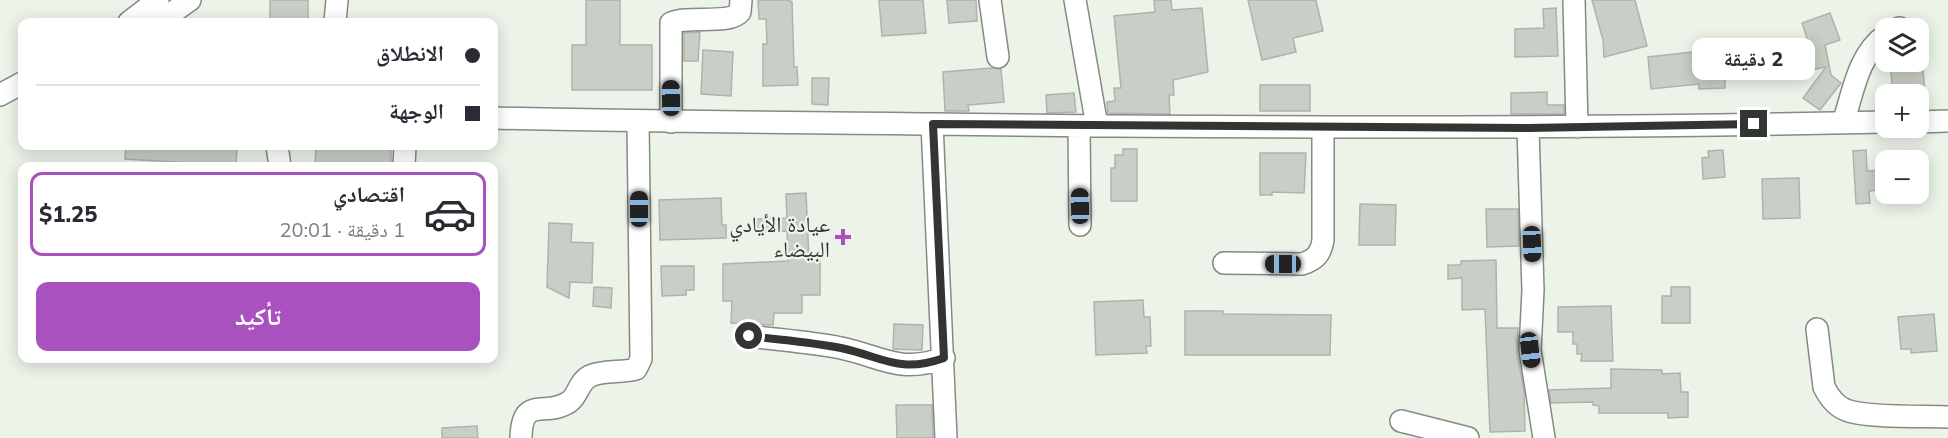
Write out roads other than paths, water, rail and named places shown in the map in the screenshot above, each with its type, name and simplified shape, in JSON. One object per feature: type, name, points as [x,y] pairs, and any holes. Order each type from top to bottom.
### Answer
[{"type":"street","points":[[134,18],[158,0]]},
{"type":"street","points":[[165,18],[190,0]]},
{"type":"street","points":[[335,18],[337,0]]},
{"type":"street","points":[[671,122],[671,23],[682,19],[732,17],[740,12],[741,0]]},
{"type":"street","points":[[990,0],[998,57]]},
{"type":"street","points":[[1075,0],[1088,126],[1080,225]]},
{"type":"street","points":[[1574,0],[1577,127]]},
{"type":"street","points":[[1843,123],[1864,59],[1875,43]]},
{"type":"street","points":[[0,96],[18,95]]},
{"type":"street","points":[[498,118],[638,122],[1528,128],[1875,122]]},
{"type":"street","points":[[521,438],[521,423],[526,414],[533,410],[556,407],[570,401],[580,384],[590,376],[636,369],[641,358],[638,122]]},
{"type":"street","points":[[1929,122],[1946,122]]},
{"type":"street","points":[[933,124],[946,438]]},
{"type":"street","points":[[1224,263],[1302,264],[1319,254],[1323,240],[1323,127]]},
{"type":"street","points":[[1528,128],[1533,290],[1530,350],[1544,438]]},
{"type":"street","points":[[1817,329],[1824,387],[1828,395],[1840,407],[1856,413],[1948,417]]},
{"type":"street","points":[[749,336],[841,348],[896,365],[918,365],[944,358]]},
{"type":"street","points":[[1401,421],[1468,438]]},
{"type":"place","name":"عيادة الأيادي البيضاء","points":[[843,237]]}]
